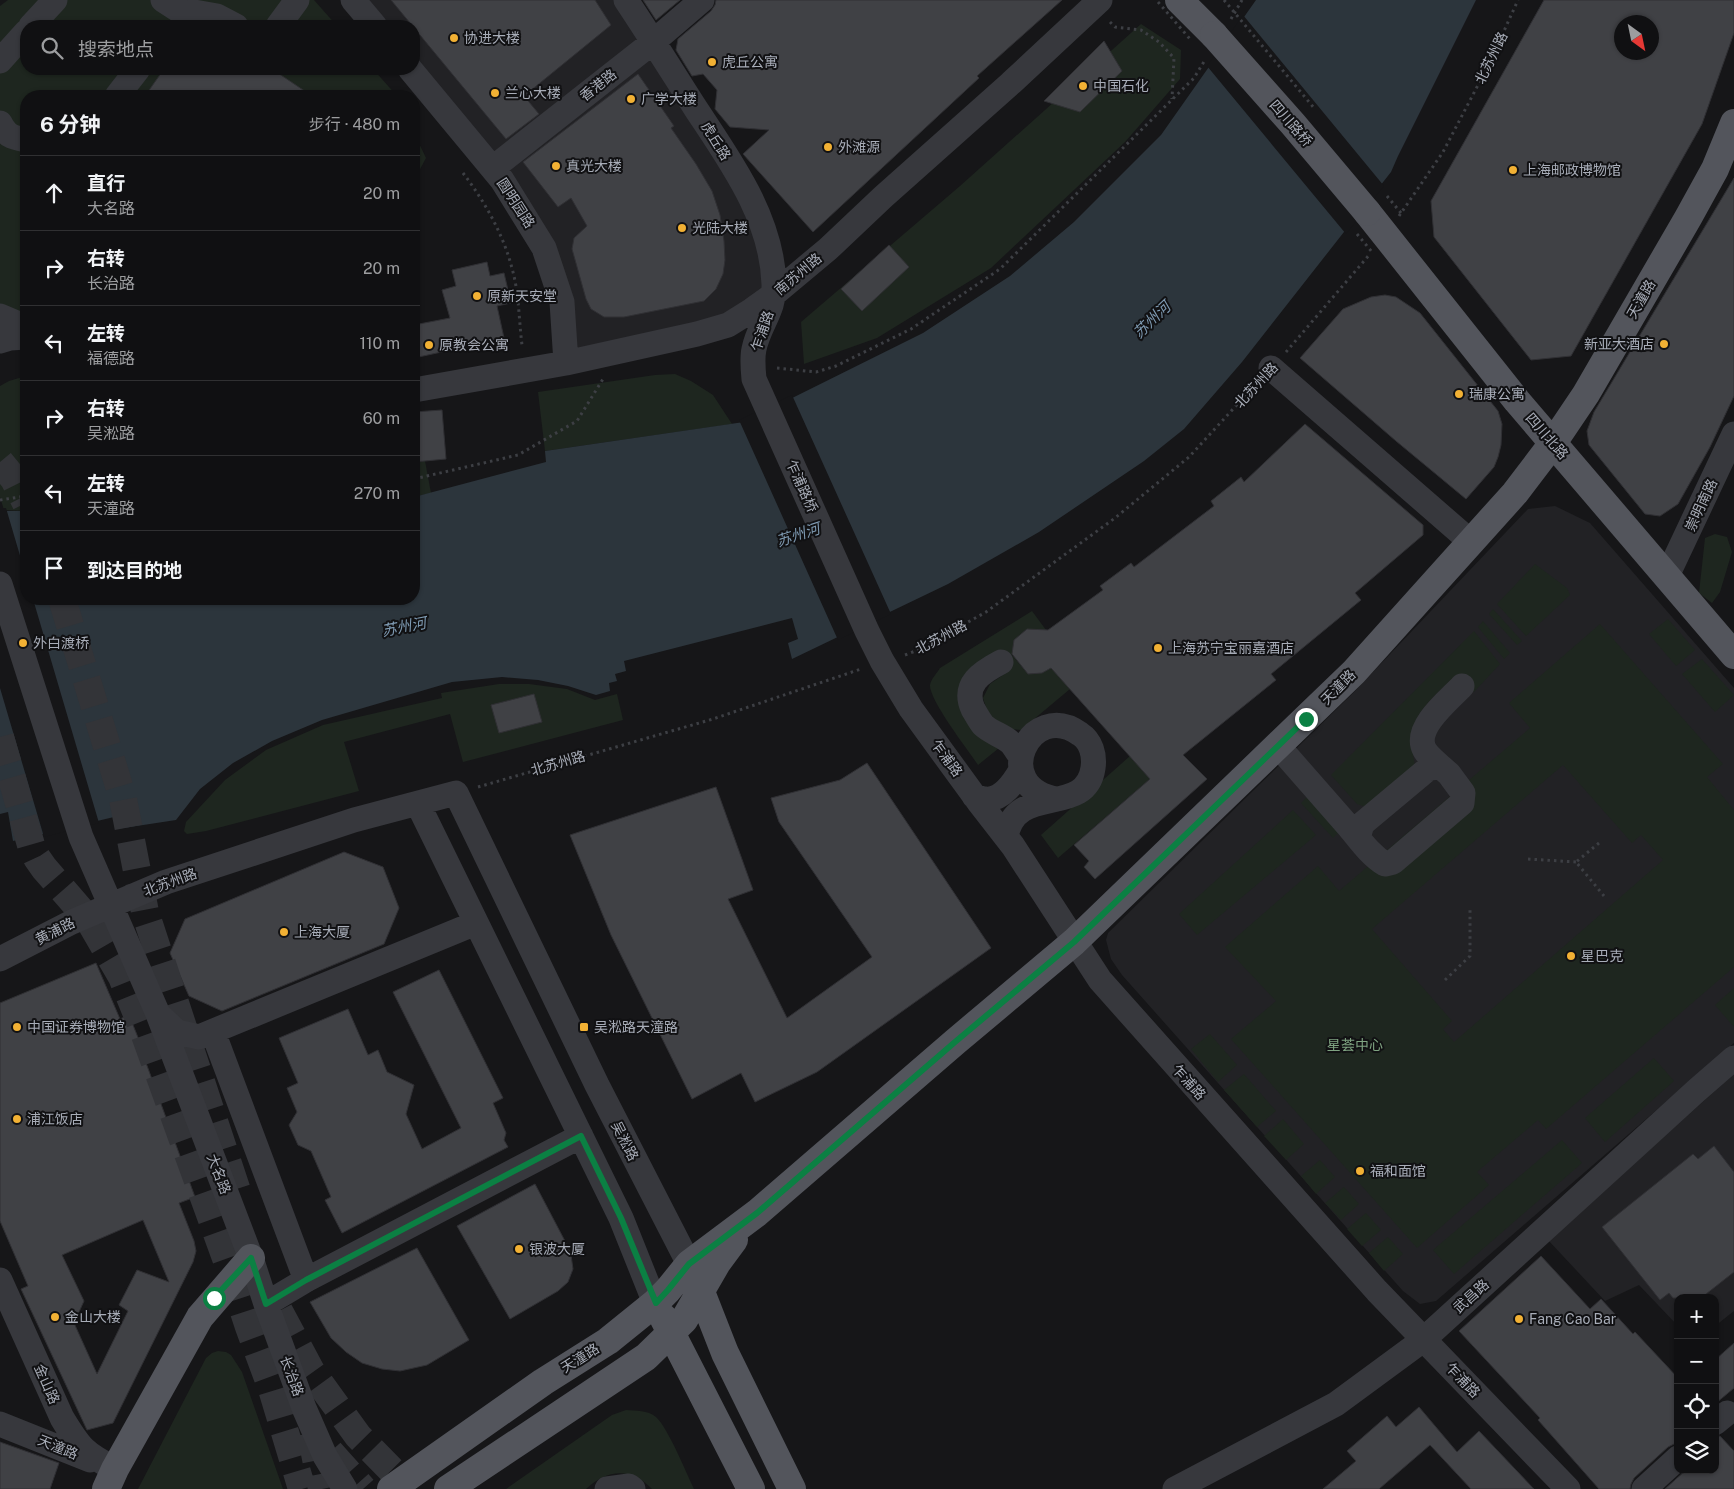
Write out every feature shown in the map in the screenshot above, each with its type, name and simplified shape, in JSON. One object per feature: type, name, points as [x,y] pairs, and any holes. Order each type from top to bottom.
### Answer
[{"type":"main road","points":[[1179,0],[1216,38]]},
{"type":"main road","name":"四川路桥","points":[[1216,38],[1293,124],[1367,212]]},
{"type":"main road","name":"天潼路","points":[[404,1485],[543,1382],[608,1340],[656,1303],[689,1264],[757,1213],[1074,942],[1354,672],[1521,486],[1553,443],[1586,394],[1688,218],[1714,169],[1734,123]]},
{"type":"main road","name":"四川北路","points":[[1367,212],[1517,401],[1734,655]]},
{"type":"main road","name":"天潼路","points":[[448,1489],[646,1357],[684,1320],[717,1263],[757,1213]]},
{"type":"main road","points":[[111,1479],[200,1317],[251,1258]]},
{"type":"main road","name":"吴淞路","points":[[689,1264],[725,1353],[792,1489]]},
{"type":"main road","points":[[656,1303],[751,1489]]},
{"type":"street","points":[[37,20],[55,0]]},
{"type":"street","points":[[282,20],[296,0]]},
{"type":"street","points":[[353,0],[370,20]]},
{"type":"street","name":"虎丘路","points":[[626,0],[747,190],[761,220],[772,256],[774,294]]},
{"type":"street","name":"香港路","points":[[493,168],[653,42],[702,0]]},
{"type":"street","name":"南苏州路","points":[[420,389],[566,363],[697,334],[728,325],[774,294],[828,249],[883,197],[1011,84],[1104,10]]},
{"type":"street","points":[[172,13],[194,12],[217,16],[225,20]]},
{"type":"street","points":[[0,61],[20,39]]},
{"type":"street","points":[[122,90],[133,75]]},
{"type":"street","name":"圆明园路","points":[[415,75],[502,180],[544,248],[562,302],[566,363]]},
{"type":"street","name":"乍浦路","points":[[761,396],[754,379],[754,348],[771,309],[774,294]]},
{"type":"street","points":[[0,316],[20,324]]},
{"type":"street","points":[[0,341],[20,337]]},
{"type":"street","points":[[1271,368],[1471,542]]},
{"type":"street","name":"乍浦路桥","points":[[761,396],[866,631]]},
{"type":"street","name":"崇明南路","points":[[1667,576],[1734,434]]},
{"type":"street","name":"大名路","points":[[0,584],[80,837],[158,1014],[251,1258]]},
{"type":"street","name":"乍浦路","points":[[866,631],[911,709],[1006,837],[1100,980],[1376,1291],[1568,1489]]},
{"type":"street","points":[[1001,662],[982,672],[974,682],[970,702],[977,717],[984,726],[1012,744],[1021,764],[1025,782],[1034,791],[1045,797],[1057,799]]},
{"type":"street","points":[[1430,771],[1423,747],[1422,736],[1425,726],[1462,686]]},
{"type":"street","points":[[994,733],[1020,737],[1051,726],[1063,726],[1084,736],[1094,757],[1089,781],[1081,790],[1070,797],[1039,802],[1029,806],[1016,815],[1008,826],[1006,837]]},
{"type":"street","points":[[974,796],[987,800],[1003,794],[1014,782],[1021,764],[1024,746],[1036,732]]},
{"type":"street","points":[[1278,746],[1356,830],[1376,859],[1385,864],[1393,862],[1462,803],[1464,793],[1449,774],[1430,771],[1356,830]]},
{"type":"street","name":"北苏州路","points":[[111,905],[166,882],[354,820],[456,793]]},
{"type":"street","name":"吴淞路","points":[[456,793],[601,1094],[689,1264]]},
{"type":"street","points":[[418,804],[621,1218],[656,1303]]},
{"type":"street","name":"黄浦路","points":[[0,959],[111,905]]},
{"type":"street","points":[[158,1014],[177,1032],[199,1038],[476,923]]},
{"type":"street","points":[[213,1032],[306,1280]]},
{"type":"street","name":"武昌路","points":[[1175,1489],[1336,1404],[1423,1340],[1681,1104],[1734,1058]]},
{"type":"street","points":[[266,1304],[306,1280],[581,1136]]},
{"type":"street","name":"长治路","points":[[251,1258],[304,1408],[325,1456],[345,1489]]},
{"type":"street","name":"金山路","points":[[0,1280],[62,1418],[73,1437],[111,1479]]},
{"type":"street","name":"天潼路","points":[[0,1424],[111,1479]]},
{"type":"street","points":[[1644,1489],[1674,1462]]},
{"type":"street","points":[[607,1489],[629,1486],[633,1489]]},
{"type":"path","points":[[777,368],[816,372],[836,366],[911,329],[1000,269],[1194,78],[1216,38],[1242,0]]},
{"type":"path","name":"北苏州路","points":[[456,793],[714,719],[918,650],[986,612],[1115,518],[1189,456],[1271,368],[1385,236],[1443,152],[1489,64],[1518,0]]},
{"type":"path","points":[[1104,10],[1115,27],[1141,30],[1160,42],[1174,58],[1172,100]]},
{"type":"path","points":[[462,173],[478,192],[504,243],[513,273],[522,345]]},
{"type":"path","points":[[420,478],[518,454],[577,421],[607,372]]},
{"type":"path","points":[[0,500],[20,497]]},
{"type":"path","points":[[1528,859],[1576,862],[1599,843]]},
{"type":"path","points":[[1576,862],[1604,896]]},
{"type":"path","points":[[1445,980],[1470,956],[1470,909]]},
{"type":"shaded area","points":[[349,0],[626,0],[714,137],[774,285],[752,310],[566,363],[544,248],[418,75],[420,75],[420,20],[366,20]]},
{"type":"shaded area","name":"星荟中心","points":[[1555,506],[1590,523],[1734,688],[1734,1043],[1436,1301],[1420,1304],[1403,1291],[1122,975],[1111,959],[1106,940],[1108,933],[1354,692],[1528,509]]},
{"type":"shaded area","points":[[1734,1074],[1734,1311],[1719,1323],[1719,1294],[1674,1294],[1674,1322],[1639,1285],[1605,1301],[1548,1240]]},
{"type":"green space","points":[[8,0],[314,0],[332,20],[20,20],[20,75],[378,75],[392,90],[20,90],[20,314],[0,306],[0,6]]},
{"type":"green space","points":[[1141,24],[1181,50],[1180,79],[1125,142],[991,268],[877,338],[804,364],[801,322],[960,186]]},
{"type":"green space","points":[[420,146],[426,158],[420,169]]},
{"type":"green space","points":[[675,374],[691,381],[713,395],[732,424],[545,451],[538,392],[655,375]]},
{"type":"green space","points":[[20,378],[20,511],[4,510],[0,497],[0,386]]},
{"type":"green space","points":[[420,461],[425,461],[431,493],[420,496]]},
{"type":"green space","points":[[1715,534],[1727,537],[1732,552],[1720,592],[1712,603],[1699,593],[1705,538]]},
{"type":"green space","points":[[1535,564],[1567,588],[1570,595],[1526,636],[1497,604]]},
{"type":"green space","points":[[1493,609],[1522,641],[1517,645],[1489,614]]},
{"type":"green space","points":[[1032,611],[1046,630],[1027,629],[1014,640],[1012,655],[1028,674],[1042,673],[1051,668],[1070,689],[1021,730],[1006,727],[996,722],[992,718],[983,698],[990,684],[1010,670],[967,678],[999,748],[978,765],[942,713],[931,692],[930,685],[940,668]]},
{"type":"green space","points":[[1668,619],[1695,650],[1676,666],[1649,634]]},
{"type":"green space","points":[[1483,621],[1510,653],[1504,659],[1478,627]]},
{"type":"green space","name":"星荟中心","points":[[1600,624],[1723,764],[1707,777],[1734,810],[1734,967],[1546,1129],[1538,1120],[1477,1172],[1489,1185],[1417,1248],[1231,1039],[1276,1001],[1225,947],[1318,866],[1339,891],[1530,728],[1509,703]],"holes":[[[1563,765],[1632,843],[1641,835],[1663,860],[1454,1042],[1443,1029],[1452,1021],[1372,929]]]},
{"type":"green space","points":[[1474,631],[1500,664],[1474,692],[1456,675],[1427,704],[1418,716],[1413,728],[1412,739],[1415,766],[1366,807],[1357,804],[1331,775]]},
{"type":"green space","points":[[1702,659],[1734,695],[1715,712],[1682,674]]},
{"type":"green space","points":[[499,684],[529,684],[567,689],[595,700],[617,694],[623,720],[463,762],[450,714],[344,742],[359,791],[206,831],[187,834],[184,831],[186,822],[225,780],[266,750],[323,725],[442,698],[441,693]]},
{"type":"green space","points":[[1130,756],[1150,779],[1058,858],[1041,835]]},
{"type":"green space","points":[[1310,794],[1341,830],[1333,838],[1301,803]]},
{"type":"green space","points":[[1293,810],[1316,835],[1197,935],[1179,914]]},
{"type":"green space","points":[[1734,988],[1734,1027],[1715,1005]]},
{"type":"green space","points":[[1210,1034],[1237,1065],[1218,1082],[1191,1049]]},
{"type":"green space","points":[[1654,1058],[1674,1081],[1605,1142],[1585,1118]]},
{"type":"green space","points":[[1244,1074],[1276,1111],[1257,1127],[1224,1090]]},
{"type":"green space","points":[[1283,1119],[1304,1144],[1286,1160],[1264,1136]]},
{"type":"green space","points":[[1562,1140],[1582,1163],[1454,1274],[1433,1250]]},
{"type":"green space","points":[[1320,1160],[1335,1177],[1316,1194],[1301,1176]]},
{"type":"green space","points":[[1344,1187],[1359,1204],[1341,1220],[1325,1203]]},
{"type":"green space","points":[[1366,1213],[1381,1230],[1362,1246],[1347,1229]]},
{"type":"green space","points":[[1388,1237],[1403,1254],[1384,1271],[1369,1253]]},
{"type":"green space","points":[[218,1351],[231,1355],[242,1372],[283,1489],[138,1489],[206,1358]]},
{"type":"green space","points":[[626,1410],[645,1412],[656,1417],[671,1440],[694,1489],[652,1489],[636,1477],[619,1473],[602,1477],[586,1489],[506,1489],[612,1415]]},
{"type":"water","name":"苏州河","points":[[1256,0],[1476,0],[1391,172],[1242,362],[1184,429],[1144,461],[1039,532],[948,584],[792,659],[788,643],[798,639],[792,618],[624,661],[626,671],[615,674],[617,681],[609,683],[610,691],[596,695],[568,686],[538,680],[502,677],[452,682],[322,720],[272,741],[233,763],[200,789],[176,820],[117,829],[114,817],[13,841],[8,812],[0,814],[0,511],[20,511],[20,605],[420,605],[420,495],[546,462],[545,451],[744,422],[923,333],[1010,276],[1074,222],[1161,135]]},
{"type":"pier","points":[[1243,15],[1384,186],[1346,234],[1207,66]]},
{"type":"pier","points":[[792,395],[891,614],[838,640],[739,420]]},
{"type":"pier","name":"外白渡桥","points":[[0,508],[6,508],[20,556],[20,605],[35,605],[99,823],[44,837],[0,688]]},
{"type":"building","points":[[391,0],[595,0],[611,25],[524,96],[539,114],[506,139],[420,35],[420,20],[408,20]]},
{"type":"building","points":[[643,0],[680,0],[656,20]]},
{"type":"building","points":[[716,0],[1062,0],[977,76],[979,78],[813,232],[743,154],[769,130],[730,127],[715,109],[717,90],[703,74],[692,76],[676,50],[678,39],[711,11]]},
{"type":"building","points":[[1544,0],[1734,0],[1734,33],[1702,124],[1571,356],[1531,360],[1434,237],[1431,201]]},
{"type":"building","name":"中国石化","points":[[1104,41],[1122,71],[1080,112],[1044,101]]},
{"type":"building","points":[[638,74],[674,126],[671,128],[712,191],[720,215],[725,260],[723,274],[716,289],[704,301],[624,317],[604,317],[591,309],[586,299],[572,249],[574,238],[587,226],[571,198],[558,207],[523,162]]},
{"type":"building","points":[[160,75],[281,75],[303,90],[149,90]]},
{"type":"building","name":"新亚大酒店","points":[[1734,178],[1734,396],[1710,447],[1678,504],[1660,516],[1645,514],[1589,445],[1587,431],[1594,412]]},
{"type":"building","points":[[889,245],[909,267],[862,311],[841,289]]},
{"type":"building","name":"原新天安堂","points":[[487,262],[490,276],[504,273],[511,303],[497,306],[504,338],[446,349],[446,351],[420,357],[420,324],[450,318],[442,290],[456,286],[452,270]]},
{"type":"building","points":[[1385,295],[1396,297],[1420,313],[1498,411],[1502,424],[1501,445],[1498,457],[1494,467],[1466,499],[1300,358],[1343,309],[1371,297]]},
{"type":"building","points":[[442,410],[446,459],[420,461],[420,412]]},
{"type":"building","name":"上海苏宁宝丽嘉酒店","points":[[1305,424],[1423,525],[1423,535],[1355,593],[1361,600],[1271,674],[1276,680],[1183,755],[1207,779],[1095,879],[1084,867],[1089,861],[1074,845],[1150,779],[1051,668],[1042,673],[1028,674],[1012,654],[1014,640],[1027,629],[1048,630],[1103,590],[1100,586],[1131,563],[1134,567],[1214,506],[1211,501],[1241,477],[1244,482]]},
{"type":"building","points":[[534,694],[542,722],[499,733],[491,705]]},
{"type":"building","points":[[867,763],[991,948],[817,1072],[755,1102],[741,1073],[692,1099],[611,935],[570,835],[716,787],[753,890],[728,899],[787,1018],[872,957],[779,822],[771,798],[840,780]]},
{"type":"building","name":"上海大厦","points":[[344,852],[383,867],[399,908],[384,944],[222,1011],[189,996],[170,953],[185,919]]},
{"type":"building","points":[[96,963],[120,1019],[129,1015],[195,1197],[179,1203],[194,1241],[196,1251],[193,1262],[113,1423],[87,1430],[21,1289],[28,1286],[0,1221],[0,1003]],"holes":[[[143,1220],[169,1282],[137,1270],[119,1305],[128,1311],[97,1374],[74,1323],[84,1301],[62,1255]]]},
{"type":"building","points":[[439,970],[503,1098],[493,1103],[506,1133],[504,1140],[508,1147],[342,1233],[325,1200],[331,1197],[311,1151],[298,1145],[289,1125],[297,1112],[287,1088],[298,1083],[279,1038],[348,1009],[368,1055],[378,1050],[387,1072],[414,1085],[406,1114],[422,1149],[461,1128],[393,992]]},
{"type":"building","points":[[1714,1146],[1734,1172],[1734,1272],[1706,1294],[1674,1294],[1673,1298],[1669,1293],[1660,1300],[1602,1227],[1693,1154],[1698,1159]]},
{"type":"building","name":"银波大厦","points":[[535,1184],[566,1243],[571,1255],[573,1269],[568,1282],[558,1291],[510,1319],[457,1226]]},
{"type":"building","points":[[417,1248],[469,1340],[427,1365],[400,1371],[382,1369],[362,1363],[331,1338],[310,1302]]},
{"type":"building","points":[[1541,1256],[1590,1309],[1601,1299],[1633,1334],[1635,1332],[1674,1374],[1674,1444],[1668,1447],[1634,1478],[1630,1489],[1599,1489],[1538,1420],[1540,1418],[1459,1331]]},
{"type":"building","points":[[1734,1343],[1734,1388],[1719,1401],[1719,1384],[1719,1356]]},
{"type":"building","points":[[1419,1407],[1457,1452],[1479,1431],[1534,1489],[1471,1489],[1430,1445],[1379,1489],[1323,1489],[1356,1461],[1347,1451],[1387,1416],[1396,1427]]},
{"type":"building","points":[[1719,1436],[1734,1451],[1734,1489],[1665,1489],[1682,1474],[1719,1474]]},
{"type":"building","points":[[0,1442],[59,1463],[50,1489],[0,1489]]},
{"type":"tunnel","points":[[0,462],[14,479],[20,491]]},
{"type":"tunnel","points":[[64,605],[123,799],[145,912],[237,1191]]},
{"type":"tunnel","points":[[0,737],[31,845],[37,858],[89,920],[122,977],[141,1024],[272,1389],[302,1489]]},
{"type":"tunnel","points":[[279,1311],[311,1371],[358,1436],[410,1489]]},
{"type":"tunnel","points":[[311,1433],[322,1489]]},
{"type":"tunnel","points":[[330,1452],[363,1489]]},
{"type":"place","name":"协进大楼","points":[[454,38]]},
{"type":"place","name":"虎丘公寓","points":[[712,62]]},
{"type":"place","name":"中国石化","points":[[1083,86]]},
{"type":"place","name":"兰心大楼","points":[[495,93]]},
{"type":"place","name":"广学大楼","points":[[631,99]]},
{"type":"place","name":"外滩源","points":[[828,147]]},
{"type":"place","name":"真光大楼","points":[[556,166]]},
{"type":"place","name":"上海邮政博物馆","points":[[1513,170]]},
{"type":"place","name":"光陆大楼","points":[[682,228]]},
{"type":"place","name":"原新天安堂","points":[[477,296]]},
{"type":"place","name":"新亚大酒店","points":[[1664,344]]},
{"type":"place","name":"原教会公寓","points":[[429,345]]},
{"type":"place","name":"瑞康公寓","points":[[1459,394]]},
{"type":"place","name":"外白渡桥","points":[[23,643]]},
{"type":"place","name":"上海苏宁宝丽嘉酒店","points":[[1158,648]]},
{"type":"place","name":"上海大厦","points":[[284,932]]},
{"type":"place","name":"星巴克","points":[[1571,956]]},
{"type":"place","name":"中国证券博物馆","points":[[17,1027]]},
{"type":"place","name":"吴淞路天潼路","points":[[584,1027]]},
{"type":"place","name":"浦江饭店","points":[[17,1119]]},
{"type":"place","name":"福和面馆","points":[[1360,1171]]},
{"type":"place","name":"银波大厦","points":[[519,1249]]},
{"type":"place","name":"金山大楼","points":[[55,1317]]},
{"type":"place","name":"Fang Cao Bar","points":[[1519,1319]]},
{"type":"route","points":[[214,1298],[251,1258],[266,1304],[306,1280],[581,1136],[621,1218],[656,1303],[689,1264],[757,1213],[1074,942],[1306,719]]}]
